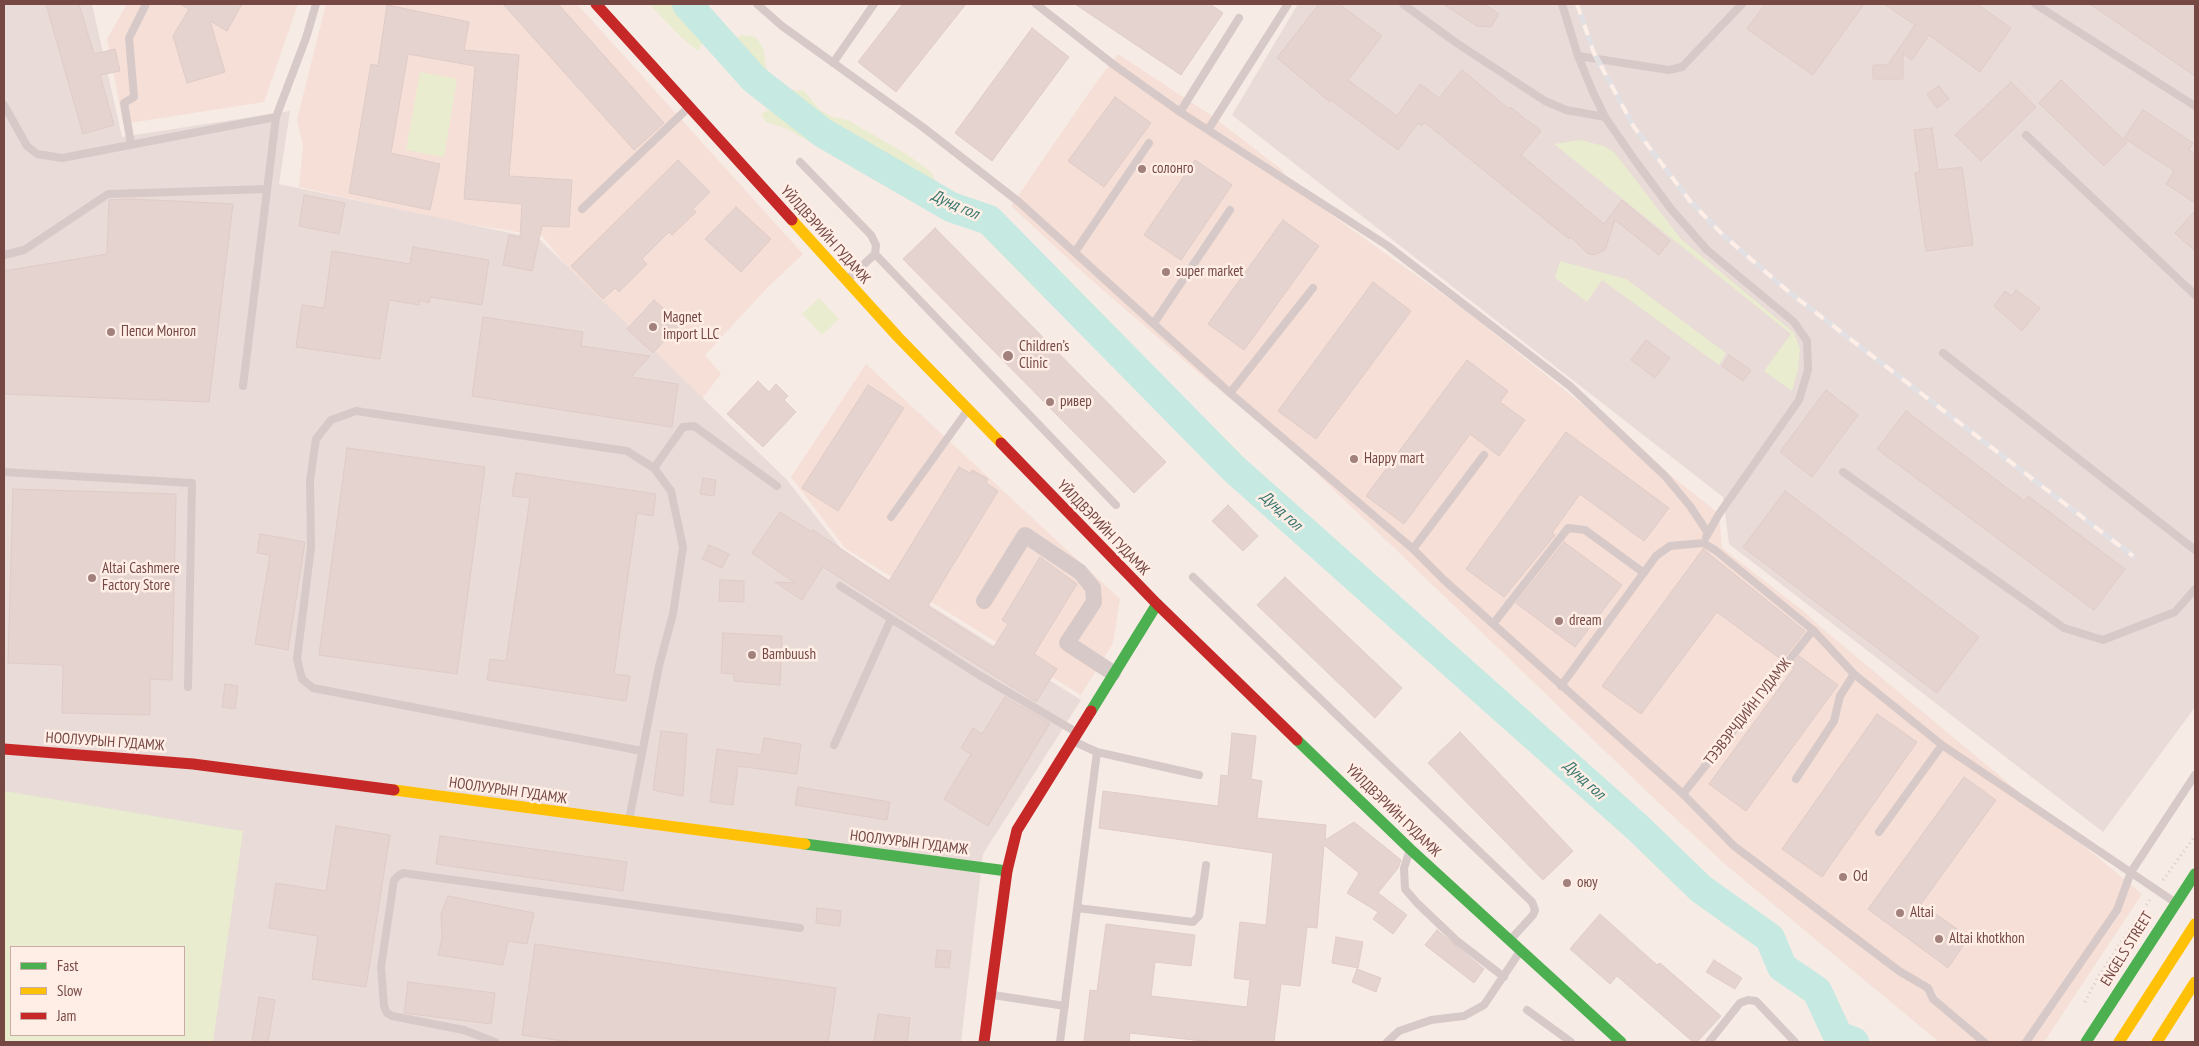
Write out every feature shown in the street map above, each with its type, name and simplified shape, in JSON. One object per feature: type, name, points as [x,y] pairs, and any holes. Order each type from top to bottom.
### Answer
[{"type":"main road","name":"YЙЛДВЭРИЙН ГУДАМЖ","points":[[596,4],[688,108],[967,411],[1157,604],[1410,849],[1509,942],[1621,1042]]},
{"type":"main road","points":[[984,1042],[1007,871],[1017,830],[1157,604]]},
{"type":"main road","name":"НООЛУУРЫН ГУДАМЖ","points":[[4,750],[193,764],[1007,871]]},
{"type":"main road","name":"ENGELS STREET","points":[[2086,1042],[2175,902],[2195,874]]},
{"type":"main road","points":[[2119,1042],[2195,924]]},
{"type":"main road","points":[[2157,1042],[2191,998],[2195,982]]},
{"type":"street","points":[[984,601],[1025,535],[1080,572],[1093,588],[1094,602],[1067,643],[1113,673]]},
{"type":"lane","points":[[131,144],[124,103],[134,97],[129,38],[146,4]]},
{"type":"lane","points":[[243,386],[276,117],[306,38],[316,4]]},
{"type":"lane","points":[[757,4],[782,26],[924,128],[1019,202],[1230,393],[1413,549],[1561,686],[1683,794],[1734,846],[1899,971],[1928,988],[1933,999],[1984,1042]]},
{"type":"lane","points":[[833,63],[874,4]]},
{"type":"lane","points":[[1036,4],[1114,65],[1180,112],[1388,246],[1570,386],[1665,476],[1690,506],[1708,533]]},
{"type":"lane","points":[[1208,130],[1288,4]]},
{"type":"lane","points":[[1403,4],[1455,42],[1545,101],[1566,110],[1605,117]]},
{"type":"lane","points":[[1562,4],[1578,56],[1605,117],[1671,209],[1697,240],[1729,271],[1794,322],[1804,335],[1808,346],[1806,380],[1794,409],[1719,514],[1703,543]]},
{"type":"lane","points":[[1578,56],[1669,70],[1682,67],[1742,4]]},
{"type":"lane","points":[[2035,4],[2195,106]]},
{"type":"lane","points":[[1180,112],[1239,18]]},
{"type":"lane","points":[[4,105],[26,146],[37,154],[62,158],[276,117]]},
{"type":"lane","points":[[582,209],[688,108]]},
{"type":"lane","points":[[2026,135],[2195,295]]},
{"type":"lane","points":[[1075,252],[1149,143]]},
{"type":"lane","points":[[800,162],[871,235],[876,245],[875,254],[846,281]]},
{"type":"lane","points":[[4,255],[24,250],[108,194],[267,189]]},
{"type":"lane","points":[[1154,323],[1230,210]]},
{"type":"lane","points":[[875,254],[1116,504]]},
{"type":"lane","points":[[1230,393],[1313,288]]},
{"type":"lane","points":[[1943,353],[2195,550]]},
{"type":"lane","points":[[628,822],[659,666],[673,614],[683,547],[671,491],[654,468],[627,451],[356,411],[331,420],[316,439],[310,480],[312,547],[297,659],[302,679],[313,688],[642,751]]},
{"type":"lane","points":[[890,517],[967,411]]},
{"type":"lane","points":[[654,468],[682,427],[694,426],[777,486]]},
{"type":"lane","points":[[1413,549],[1484,455]]},
{"type":"lane","points":[[4,472],[192,484],[188,686]]},
{"type":"lane","points":[[1843,472],[2064,628],[2103,640],[2175,612],[2195,589]]},
{"type":"lane","points":[[1493,624],[1568,528],[1585,530],[1644,573]]},
{"type":"lane","points":[[1561,686],[1656,556],[1670,546],[1703,543],[1715,550],[1813,630],[1854,674],[1942,744],[2175,902]]},
{"type":"lane","points":[[1193,577],[1532,902],[1535,910],[1533,915],[1509,942]]},
{"type":"lane","points":[[840,586],[1097,752],[1199,775]]},
{"type":"lane","points":[[834,745],[892,619]]},
{"type":"lane","name":"ТЭЭВЭРЧДИЙН ГУДАМЖ","points":[[1683,794],[1813,630]]},
{"type":"lane","points":[[1796,779],[1834,721],[1840,696],[1854,674]]},
{"type":"lane","points":[[1879,832],[1942,744]]},
{"type":"lane","points":[[1060,1042],[1097,752]]},
{"type":"lane","points":[[2026,1042],[2117,910],[2131,872],[2195,776]]},
{"type":"lane","points":[[1410,849],[1404,868],[1405,889],[1457,941],[1504,977]]},
{"type":"lane","points":[[1077,908],[1193,922],[1199,916],[1206,865]]},
{"type":"lane","points":[[495,1042],[464,1030],[392,1016],[387,1013],[384,1006],[381,967],[394,880],[403,873],[800,928]]},
{"type":"lane","points":[[1386,1042],[1399,1031],[1431,1020],[1464,1016],[1484,1005],[1520,952]]},
{"type":"lane","points":[[991,994],[1065,1006]]},
{"type":"lane","points":[[1709,1042],[1740,1003],[1748,1000],[1756,1001],[1795,1042]]},
{"type":"lane","points":[[1527,1010],[1571,1042]]},
{"type":"path","points":[[2082,1011],[2098,975],[2195,836]]},
{"type":"shaded area","points":[[4,4],[92,4],[122,137],[290,111],[279,184],[539,239],[787,480],[843,551],[1081,700],[983,854],[961,1042],[4,1042]]},
{"type":"shaded area","points":[[127,4],[298,4],[264,102],[123,124],[107,39]]},
{"type":"shaded area","points":[[326,4],[577,4],[803,254],[768,287],[705,355],[721,374],[702,399],[622,334],[542,236],[445,220],[299,187],[303,146],[297,120]]},
{"type":"shaded area","points":[[1298,4],[2195,4],[2195,707],[2103,832],[1729,544],[1723,497],[1232,115]]},
{"type":"shaded area","points":[[1118,54],[1212,116],[1282,170],[1295,189],[1466,311],[1719,514],[1722,548],[1807,614],[2142,894],[2044,1042],[1939,1042],[1726,865],[1661,805],[1253,412],[1208,381],[1089,278],[1011,206],[1095,84]]},
{"type":"shaded area","points":[[866,364],[1120,599],[1113,643],[1081,695],[845,548],[791,477]]},
{"type":"green space","points":[[649,4],[681,4],[691,12],[707,33],[698,51],[680,36]]},
{"type":"green space","points":[[741,35],[756,37],[763,48],[767,71],[764,76],[745,61],[735,47],[734,42]]},
{"type":"green space","points":[[420,72],[457,79],[444,157],[406,150]]},
{"type":"green space","points":[[790,88],[796,91],[803,90],[820,110],[833,117],[848,120],[908,155],[932,173],[937,184],[930,188],[893,165],[879,160],[849,142],[784,98],[779,92]]},
{"type":"green space","points":[[768,110],[814,132],[909,189],[879,179],[785,128],[766,122],[761,114]]},
{"type":"green space","points":[[1580,140],[1604,146],[1614,152],[1681,239],[1794,333],[1800,349],[1798,370],[1792,391],[1764,371],[1791,334],[1554,144]]},
{"type":"green space","points":[[1560,261],[1626,279],[1726,353],[1719,365],[1602,280],[1587,302],[1555,278]]},
{"type":"green space","points":[[819,298],[839,319],[822,335],[802,314]]},
{"type":"green space","points":[[4,791],[243,831],[213,1042],[4,1042]]},
{"type":"building","points":[[46,4],[79,4],[94,54],[115,49],[120,71],[100,75],[114,125],[83,134]]},
{"type":"building","points":[[180,4],[242,4],[227,31],[210,21],[225,72],[187,83],[173,36],[189,9]]},
{"type":"building","points":[[503,4],[558,4],[664,123],[634,150]]},
{"type":"building","points":[[903,4],[966,4],[896,92],[858,62]]},
{"type":"building","points":[[1075,4],[1210,4],[1223,13],[1181,75]]},
{"type":"building","points":[[1319,4],[1339,4],[1382,36],[1348,80],[1397,116],[1420,84],[1439,98],[1462,70],[1509,109],[1510,107],[1541,131],[1521,155],[1604,224],[1622,200],[1670,241],[1659,255],[1615,220],[1605,250],[1594,255],[1587,253],[1571,237],[1569,239],[1424,122],[1421,126],[1418,123],[1398,150],[1331,100],[1330,102],[1277,58]]},
{"type":"building","points":[[1443,4],[1484,4],[1499,14],[1491,27],[1477,26]]},
{"type":"building","points":[[1765,4],[1864,4],[1813,75],[1747,29]]},
{"type":"building","points":[[1884,4],[1977,4],[2011,28],[1980,72],[1929,35],[1912,60],[1903,54],[1903,79],[1873,79],[1873,65],[1888,65],[1915,25]]},
{"type":"building","points":[[2090,4],[2195,4],[2195,76]]},
{"type":"building","points":[[387,5],[469,22],[464,50],[519,55],[509,176],[572,180],[569,227],[542,226],[532,271],[503,265],[509,235],[520,237],[522,204],[464,199],[475,66],[408,54],[391,153],[440,164],[430,210],[349,193],[371,64],[378,66]]},
{"type":"building","points":[[1032,28],[1069,57],[992,161],[955,133]]},
{"type":"building","points":[[2061,80],[2127,143],[2104,166],[2039,103]]},
{"type":"building","points":[[2011,82],[2036,107],[1981,161],[1955,135]]},
{"type":"building","points":[[1939,86],[1949,99],[1937,108],[1927,94]]},
{"type":"building","points":[[1115,97],[1151,123],[1104,187],[1068,161]]},
{"type":"building","points":[[2143,110],[2193,143],[2189,150],[2195,154],[2195,203],[2166,184],[2174,171],[2124,138]]},
{"type":"building","points":[[1932,128],[1938,170],[1962,167],[1973,245],[1926,251],[1915,173],[1920,172],[1914,130]]},
{"type":"building","points":[[678,160],[710,192],[693,209],[696,212],[672,235],[669,232],[642,259],[647,264],[619,292],[615,288],[603,299],[571,266]]},
{"type":"building","points":[[1195,160],[1232,185],[1181,260],[1144,235]]},
{"type":"building","points":[[304,195],[345,203],[339,234],[299,226]]},
{"type":"building","name":"Пепси Монгол","points":[[132,199],[233,204],[209,402],[4,394],[4,271],[107,254],[109,200]]},
{"type":"building","points":[[736,207],[771,239],[741,272],[705,239]]},
{"type":"building","points":[[2195,211],[2195,251],[2175,233]]},
{"type":"building","points":[[1283,220],[1319,246],[1244,350],[1208,324]]},
{"type":"building","points":[[935,228],[1166,462],[1134,493],[903,259]]},
{"type":"building","points":[[413,247],[489,260],[482,305],[430,297],[429,303],[420,300],[419,305],[389,300],[380,359],[296,347],[302,305],[324,308],[332,251],[410,264]]},
{"type":"building","points":[[1373,282],[1411,311],[1316,439],[1278,411]]},
{"type":"building","points":[[2016,290],[2040,308],[2022,331],[1994,306],[2005,291],[2012,296]]},
{"type":"building","name":"Magnet import LLC","points":[[654,300],[680,324],[653,353],[627,329]]},
{"type":"building","points":[[483,317],[583,332],[581,346],[650,356],[631,377],[678,384],[672,427],[472,396]]},
{"type":"building","points":[[1646,340],[1670,358],[1655,378],[1631,360]]},
{"type":"building","points":[[1729,355],[1751,370],[1743,381],[1722,366]]},
{"type":"building","points":[[1467,360],[1508,391],[1500,402],[1525,420],[1499,456],[1470,434],[1404,524],[1366,496]]},
{"type":"building","points":[[758,381],[769,392],[776,384],[788,396],[784,400],[796,412],[763,447],[727,414]]},
{"type":"building","points":[[868,385],[904,408],[838,511],[802,488]]},
{"type":"building","points":[[1826,390],[1858,415],[1812,477],[1780,452]]},
{"type":"building","points":[[1906,411],[2024,501],[2028,496],[2125,569],[2094,610],[1877,449]]},
{"type":"building","points":[[1566,432],[1669,508],[1644,541],[1580,494],[1552,533],[1555,535],[1504,597],[1466,569]]},
{"type":"building","points":[[347,448],[485,467],[457,674],[319,655]]},
{"type":"building","points":[[959,467],[970,473],[972,470],[988,479],[986,483],[998,491],[928,606],[993,648],[1008,624],[1002,620],[1040,557],[1077,584],[1034,654],[1057,669],[1036,702],[823,567],[802,600],[775,582],[795,583],[752,553],[780,512],[812,532],[813,530],[889,581]]},
{"type":"building","points":[[516,473],[656,494],[653,516],[637,513],[614,674],[630,676],[626,701],[487,680],[490,659],[506,661],[530,498],[512,496]]},
{"type":"building","points":[[703,478],[716,480],[714,496],[700,494]]},
{"type":"building","name":"Altai Cashmere Factory Store","points":[[13,489],[176,494],[172,680],[150,679],[150,715],[62,713],[63,665],[8,663]]},
{"type":"building","points":[[1785,491],[1979,637],[1937,693],[1743,547]]},
{"type":"building","points":[[1228,505],[1258,536],[1243,551],[1212,521]]},
{"type":"building","points":[[260,534],[305,542],[288,650],[255,644],[270,555],[257,553]]},
{"type":"building","points":[[1564,542],[1622,585],[1575,647],[1516,603]]},
{"type":"building","points":[[709,545],[729,554],[722,568],[702,559]]},
{"type":"building","points":[[1703,549],[1805,631],[1782,660],[1717,612],[1641,714],[1602,686]]},
{"type":"building","points":[[1285,577],[1402,688],[1375,718],[1257,605]]},
{"type":"building","points":[[720,580],[744,581],[744,602],[719,601]]},
{"type":"building","name":"Bambuush","points":[[723,633],[782,636],[780,685],[734,681],[734,674],[721,673]]},
{"type":"building","points":[[1799,656],[1838,685],[1746,811],[1709,784],[1794,668],[1791,666]]},
{"type":"building","points":[[225,684],[238,686],[235,709],[222,707]]},
{"type":"building","points":[[1005,697],[1050,723],[988,826],[944,799],[971,754],[961,748],[973,728],[982,734]]},
{"type":"building","points":[[1877,714],[1917,742],[1822,877],[1782,849]]},
{"type":"building","points":[[661,731],[687,734],[683,796],[653,790]]},
{"type":"building","points":[[1460,732],[1573,851],[1543,880],[1428,763]]},
{"type":"building","points":[[1232,733],[1256,736],[1251,779],[1262,781],[1257,818],[1326,825],[1325,840],[1354,822],[1401,860],[1398,868],[1378,893],[1407,915],[1393,934],[1373,919],[1378,912],[1347,893],[1359,873],[1324,845],[1317,928],[1307,927],[1300,986],[1281,984],[1274,1042],[1212,1042],[1130,1033],[1129,1042],[1084,1042],[1090,990],[1097,991],[1106,924],[1195,935],[1191,966],[1155,962],[1151,996],[1247,1007],[1250,980],[1234,978],[1240,922],[1266,925],[1273,853],[1099,828],[1103,791],[1218,806],[1221,775],[1228,776]]},
{"type":"building","points":[[764,738],[801,744],[797,774],[738,766],[733,805],[710,802],[717,749],[761,755]]},
{"type":"building","points":[[1964,777],[1996,800],[1921,904],[1969,937],[1948,968],[1868,909]]},
{"type":"building","points":[[798,787],[890,802],[887,820],[795,805]]},
{"type":"building","points":[[336,826],[390,835],[366,987],[312,979],[318,936],[269,928],[276,883],[326,891]]},
{"type":"building","points":[[440,836],[627,862],[623,891],[436,864]]},
{"type":"building","points":[[448,896],[534,913],[527,944],[508,941],[503,965],[438,955],[442,939],[441,914]]},
{"type":"building","points":[[817,908],[841,911],[840,926],[816,923]]},
{"type":"building","points":[[1600,914],[1657,965],[1660,963],[1721,1016],[1697,1042],[1693,1042],[1617,976],[1610,984],[1570,949]]},
{"type":"building","points":[[1437,930],[1484,969],[1474,983],[1425,945]]},
{"type":"building","points":[[1336,937],[1363,942],[1358,968],[1332,963]]},
{"type":"building","points":[[535,944],[836,988],[828,1042],[570,1042],[522,1035]]},
{"type":"building","points":[[937,950],[951,951],[949,968],[935,967]]},
{"type":"building","points":[[1714,960],[1742,978],[1735,989],[1706,972]]},
{"type":"building","points":[[1357,969],[1381,978],[1376,992],[1352,982]]},
{"type":"building","points":[[408,982],[495,993],[491,1024],[404,1013]]},
{"type":"building","points":[[259,997],[275,1000],[268,1042],[252,1042]]},
{"type":"building","points":[[878,1014],[910,1018],[907,1042],[874,1042]]},
{"type":"waterway","name":"Дунд гол","points":[[687,4],[754,79],[823,133],[951,207],[989,220],[1234,469],[1637,827],[1701,889],[1770,938],[1782,967],[1817,991],[1838,1036],[1854,1042]]},
{"type":"railway","points":[[1577,4],[1594,53],[1634,127],[1690,201],[1723,235],[1789,292],[2133,556]]},
{"type":"traffic: fast","points":[[1091,711],[1157,604]]},
{"type":"traffic: fast","points":[[1297,740],[1410,849],[1621,1042]]},
{"type":"traffic: fast","points":[[805,844],[1007,871]]},
{"type":"traffic: fast","points":[[2086,1042],[2195,874]]},
{"type":"traffic: slow","points":[[792,220],[898,337],[1001,443]]},
{"type":"traffic: slow","points":[[394,790],[805,844]]},
{"type":"traffic: slow","points":[[2119,1042],[2195,924]]},
{"type":"traffic: slow","points":[[2157,1042],[2195,982]]},
{"type":"traffic: jam","points":[[596,4],[792,220]]},
{"type":"traffic: jam","points":[[1001,443],[1157,604],[1297,740]]},
{"type":"traffic: jam","points":[[984,1042],[1007,871],[1017,830],[1091,711]]},
{"type":"traffic: jam","points":[[4,749],[193,764],[394,790]]},
{"type":"place","name":"солонго","points":[[1142,169]]},
{"type":"place","name":"super market","points":[[1166,272]]},
{"type":"place","name":"Magnet import LLC","points":[[653,327]]},
{"type":"place","name":"Пепси Монгол","points":[[111,332]]},
{"type":"place","name":"Children’s Clinic","points":[[1008,356]]},
{"type":"place","name":"ривер","points":[[1050,402]]},
{"type":"place","name":"Happy mart","points":[[1354,459]]},
{"type":"place","name":"Altai Cashmere Factory Store","points":[[92,578]]},
{"type":"place","name":"dream","points":[[1559,621]]},
{"type":"place","name":"Bambuush","points":[[752,655]]},
{"type":"place","name":"Od","points":[[1843,877]]},
{"type":"place","name":"оюу","points":[[1567,883]]},
{"type":"place","name":"Altai","points":[[1900,913]]},
{"type":"place","name":"Altai khotkhon","points":[[1939,939]]}]
